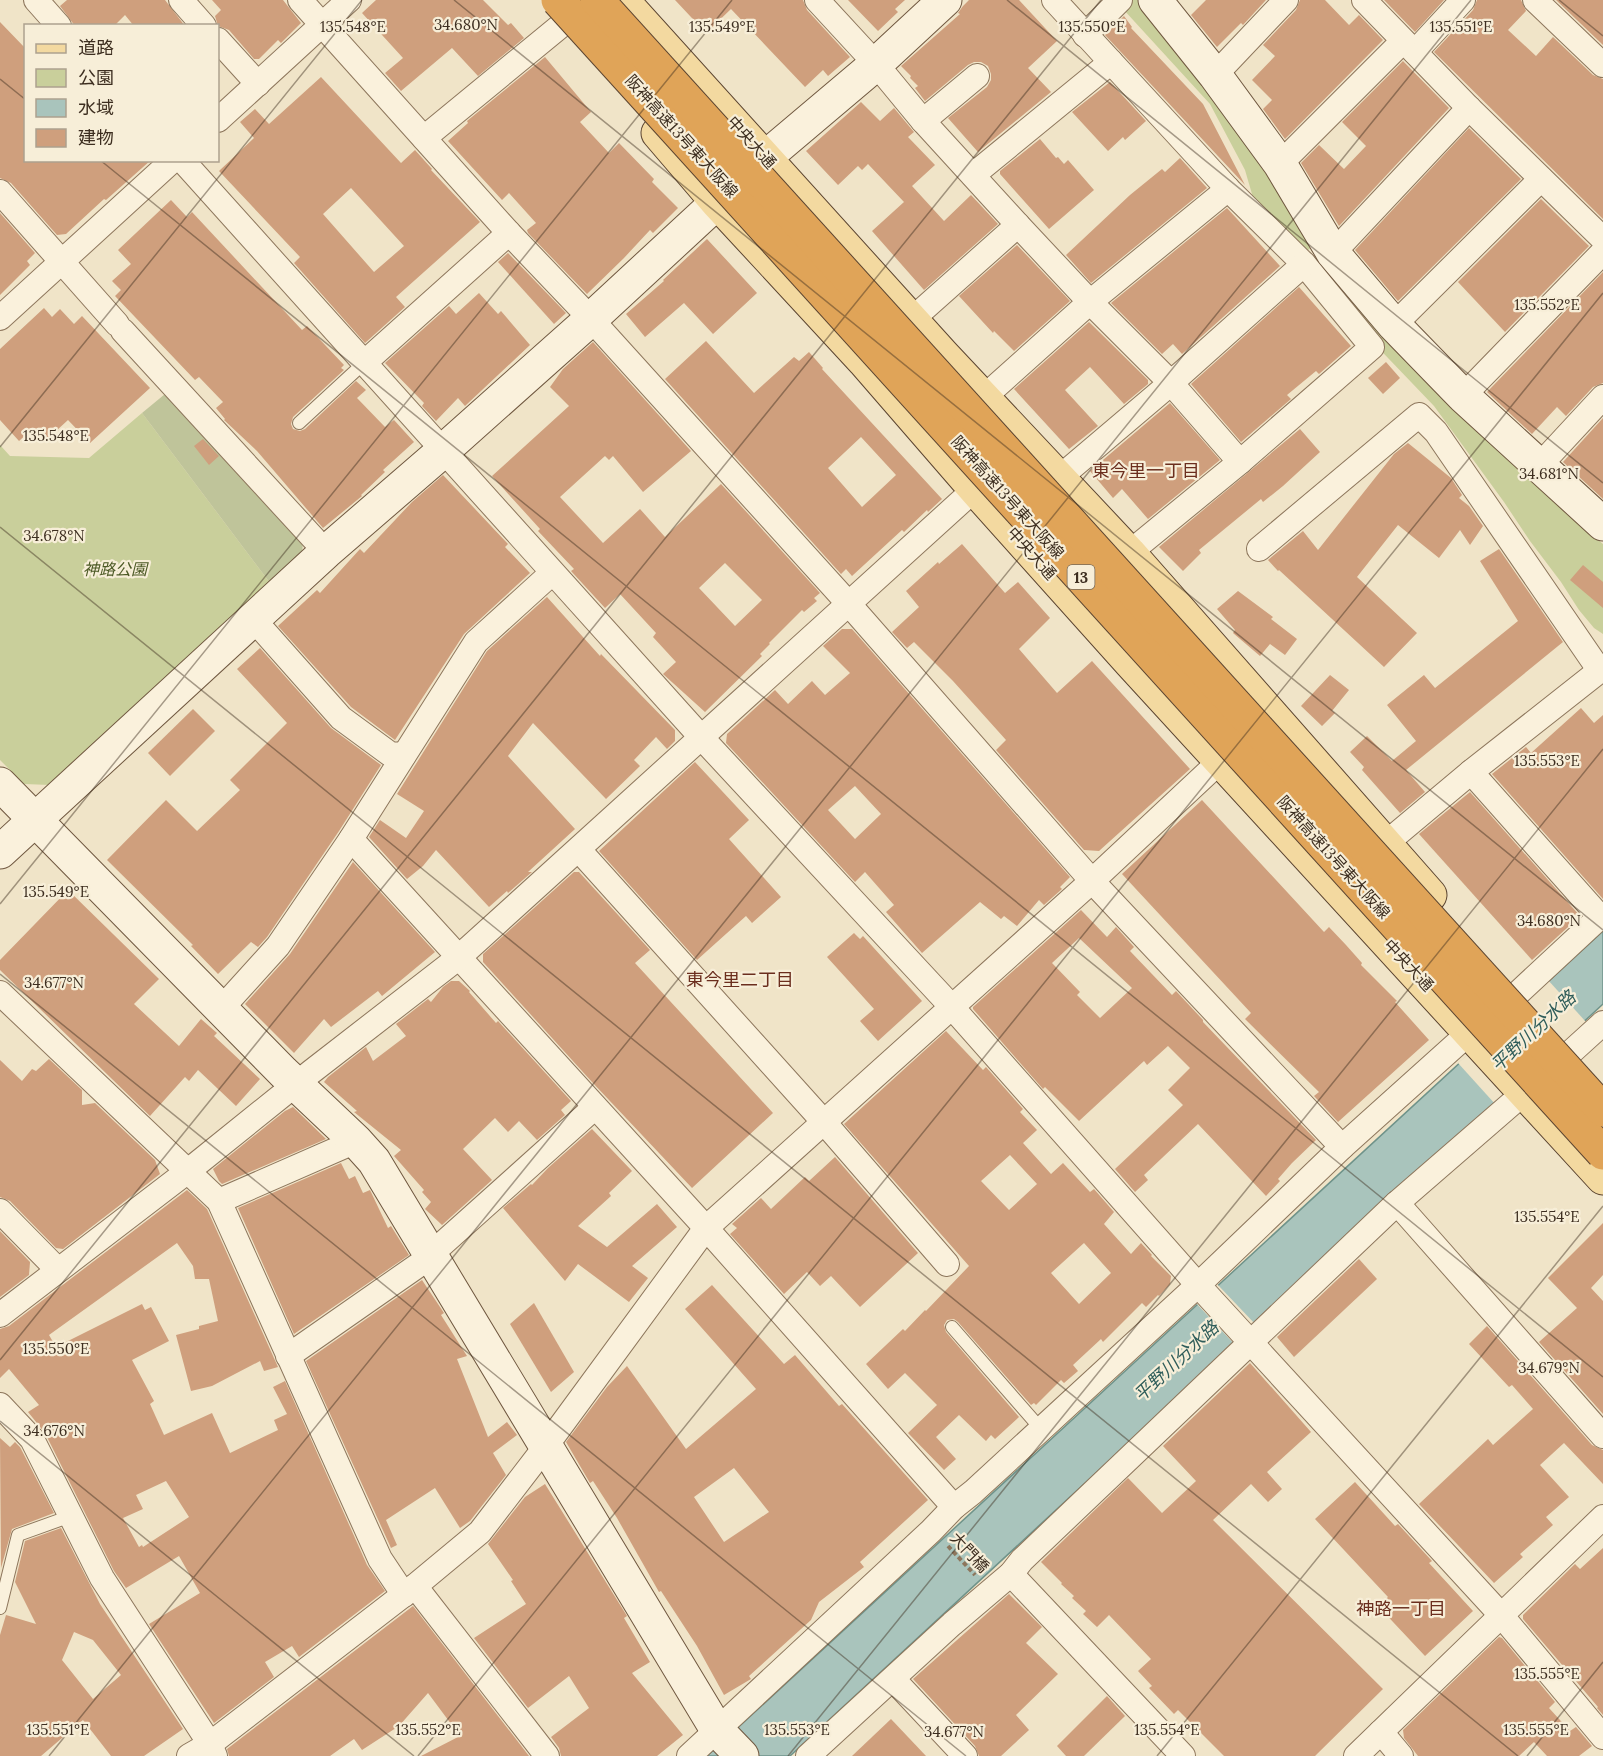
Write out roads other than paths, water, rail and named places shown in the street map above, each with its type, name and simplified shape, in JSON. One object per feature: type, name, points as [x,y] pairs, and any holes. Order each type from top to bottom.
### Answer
[{"type":"highway","name":"阪神高速13号東大阪線","points":[[597,0],[1603,1110]]},
{"type":"highway","name":"阪神高速13号東大阪線","points":[[555,8],[1603,1153]]},
{"type":"main road","name":"中央大通","points":[[622,0],[983,398],[1129,553],[1520,998],[1603,1089]]},
{"type":"main road","name":"中央大通","points":[[555,8],[717,202],[864,361],[1131,663],[1603,1178]]},
{"type":"street","points":[[36,0],[57,24]]},
{"type":"street","points":[[181,0],[202,24]]},
{"type":"street","points":[[300,0],[509,233],[591,319],[848,603],[1092,881],[1342,1147]]},
{"type":"street","points":[[219,119],[349,0]]},
{"type":"street","points":[[817,0],[1018,225],[1090,302],[1171,383],[1240,462]]},
{"type":"street","points":[[0,852],[326,552],[591,319],[766,157],[876,64],[945,0]]},
{"type":"street","points":[[1054,0],[1228,189],[1318,259],[1394,325],[1463,396],[1603,524]]},
{"type":"street","points":[[1085,35],[1120,0]]},
{"type":"street","points":[[1129,553],[1240,462],[1372,347],[1318,259],[1280,164],[1215,75],[1155,0]]},
{"type":"street","points":[[1215,75],[1286,0]]},
{"type":"street","points":[[1364,0],[1469,108],[1603,239]]},
{"type":"street","points":[[1280,164],[1463,0]]},
{"type":"street","points":[[1534,0],[1603,65]]},
{"type":"street","points":[[424,138],[555,8]]},
{"type":"street","points":[[219,41],[258,84]]},
{"type":"street","points":[[973,175],[1111,62]]},
{"type":"street","points":[[923,121],[977,76]]},
{"type":"street","points":[[1059,478],[1318,259],[1469,108]]},
{"type":"street","points":[[0,318],[171,162]]},
{"type":"street","points":[[184,162],[552,573],[951,1006],[1202,1289],[1501,1615],[1603,1737]]},
{"type":"street","points":[[1394,325],[1541,179]]},
{"type":"street","points":[[983,398],[1090,302],[1228,189]]},
{"type":"street","points":[[0,192],[326,552]]},
{"type":"street","points":[[864,361],[1018,225]]},
{"type":"street","points":[[364,363],[509,233]]},
{"type":"street","points":[[1463,396],[1603,252]]},
{"type":"street","points":[[1540,465],[1603,397]]},
{"type":"street","points":[[1259,549],[1419,415],[1436,432],[1602,670],[1471,772],[1385,844]]},
{"type":"street","points":[[0,1315],[188,1171],[458,958],[975,489]]},
{"type":"street","points":[[221,1009],[278,946],[351,838],[476,642],[552,573]]},
{"type":"street","points":[[254,620],[340,718],[390,754],[404,754]]},
{"type":"street","points":[[0,1405],[32,1439],[102,1578],[205,1752],[480,1532],[706,1228],[1092,881],[1271,716]]},
{"type":"street","points":[[1471,772],[1602,916],[1520,998]]},
{"type":"street","points":[[0,784],[374,1161],[728,1741]]},
{"type":"street","points":[[351,838],[706,1228],[954,1507]]},
{"type":"street","points":[[579,850],[823,1121],[947,1264]]},
{"type":"street","points":[[0,993],[219,1201],[380,1559],[410,1590],[546,1756]]},
{"type":"street","points":[[1566,1049],[1603,1023]]},
{"type":"street","points":[[689,1756],[728,1741],[954,1507],[1202,1289],[1342,1147],[1475,1037]]},
{"type":"street","points":[[808,1756],[1011,1574],[1022,1560],[1248,1339],[1521,1088]]},
{"type":"street","points":[[288,1356],[431,1255],[595,1107]]},
{"type":"street","points":[[219,1201],[356,1141]]},
{"type":"street","points":[[1397,1203],[1603,1436]]},
{"type":"street","points":[[0,1211],[58,1270]]},
{"type":"street","points":[[1356,1756],[1603,1517]]},
{"type":"street","points":[[1011,1574],[1183,1756]]},
{"type":"street","points":[[892,1679],[965,1756]]},
{"type":"street","points":[[1381,1732],[1401,1756]]},
{"type":"lane","points":[[299,423],[364,363]]},
{"type":"lane","points":[[952,1327],[1041,1429]]},
{"type":"lane","points":[[0,1608],[18,1535],[71,1516]]},
{"type":"water","name":"平野川分水路","points":[[1603,931],[1603,1004],[790,1756],[707,1756]]},
{"type":"district","name":"東今里一丁目","points":[[1146,470]]},
{"type":"district","name":"東今里二丁目","points":[[740,979]]},
{"type":"district","name":"神路一丁目","points":[[1401,1608]]},
{"type":"park label","name":"神路公園","points":[[115,569]]}]
